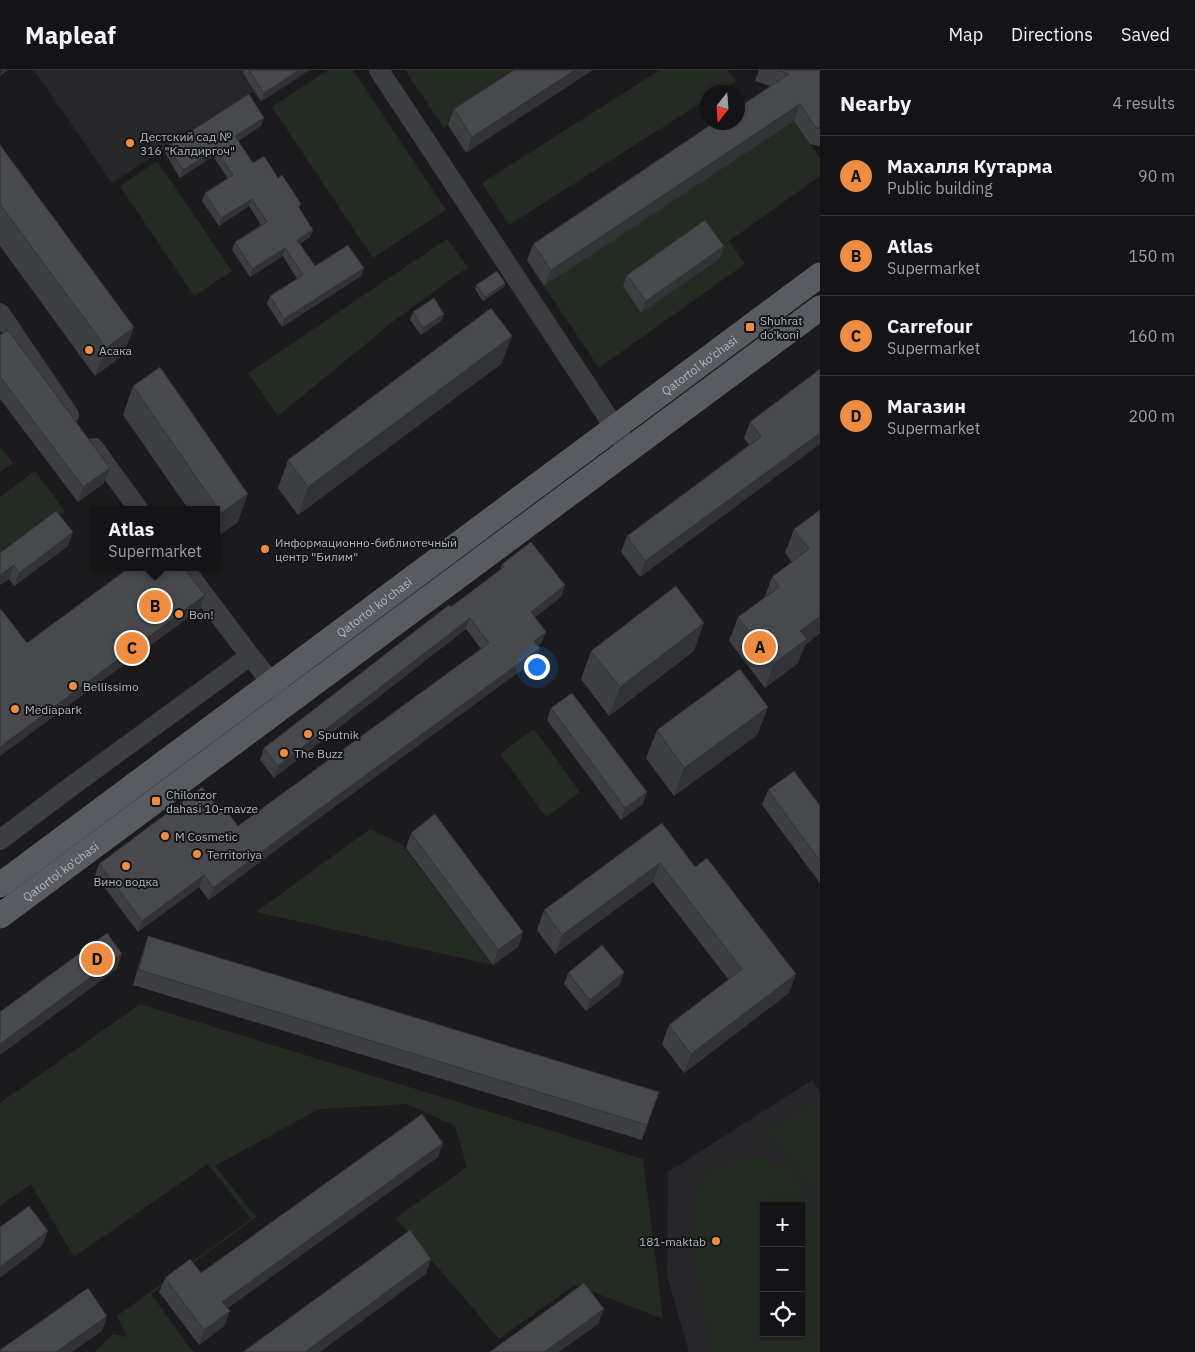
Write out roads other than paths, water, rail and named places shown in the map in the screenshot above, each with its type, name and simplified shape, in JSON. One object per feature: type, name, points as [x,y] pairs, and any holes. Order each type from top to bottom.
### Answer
[{"type":"main road","name":"Qatortol ko'chasi","points":[[0,885],[820,275]]},
{"type":"main road","name":"Qatortol ko'chasi","points":[[0,916],[820,308]]},
{"type":"street","points":[[379,70],[629,450]]},
{"type":"street","points":[[0,313],[80,430],[136,506]]},
{"type":"street","points":[[186,571],[288,703]]},
{"type":"street","points":[[0,840],[64,791],[250,656]]},
{"type":"place","name":"Дестский сад № 316 \"Калдиргоч\"","points":[[130,143]]},
{"type":"place","name":"Shuhrat do'koni","points":[[750,327]]},
{"type":"place","name":"Асака","points":[[89,350]]},
{"type":"place","name":"Информационно-библиотечный центр \"Билим\"","points":[[265,549]]},
{"type":"place","name":"Atlas","points":[[155,606]]},
{"type":"place","name":"Bon!","points":[[179,614]]},
{"type":"place","name":"Махалля Кутарма","points":[[760,647]]},
{"type":"place","name":"Carrefour","points":[[132,648]]},
{"type":"place","name":"Bellissimo","points":[[73,686]]},
{"type":"place","name":"Mediapark","points":[[15,709]]},
{"type":"place","name":"Sputnik","points":[[308,734]]},
{"type":"place","name":"The Buzz","points":[[284,753]]},
{"type":"place","name":"Chilonzor dahasi 10-mavze","points":[[156,801]]},
{"type":"place","name":"M Cosmetic","points":[[165,836]]},
{"type":"place","name":"Territoriya","points":[[197,854]]},
{"type":"place","name":"Вино водка","points":[[126,866]]},
{"type":"place","name":"Магазин","points":[[97,959]]},
{"type":"place","name":"181-maktab","points":[[716,1241]]}]
